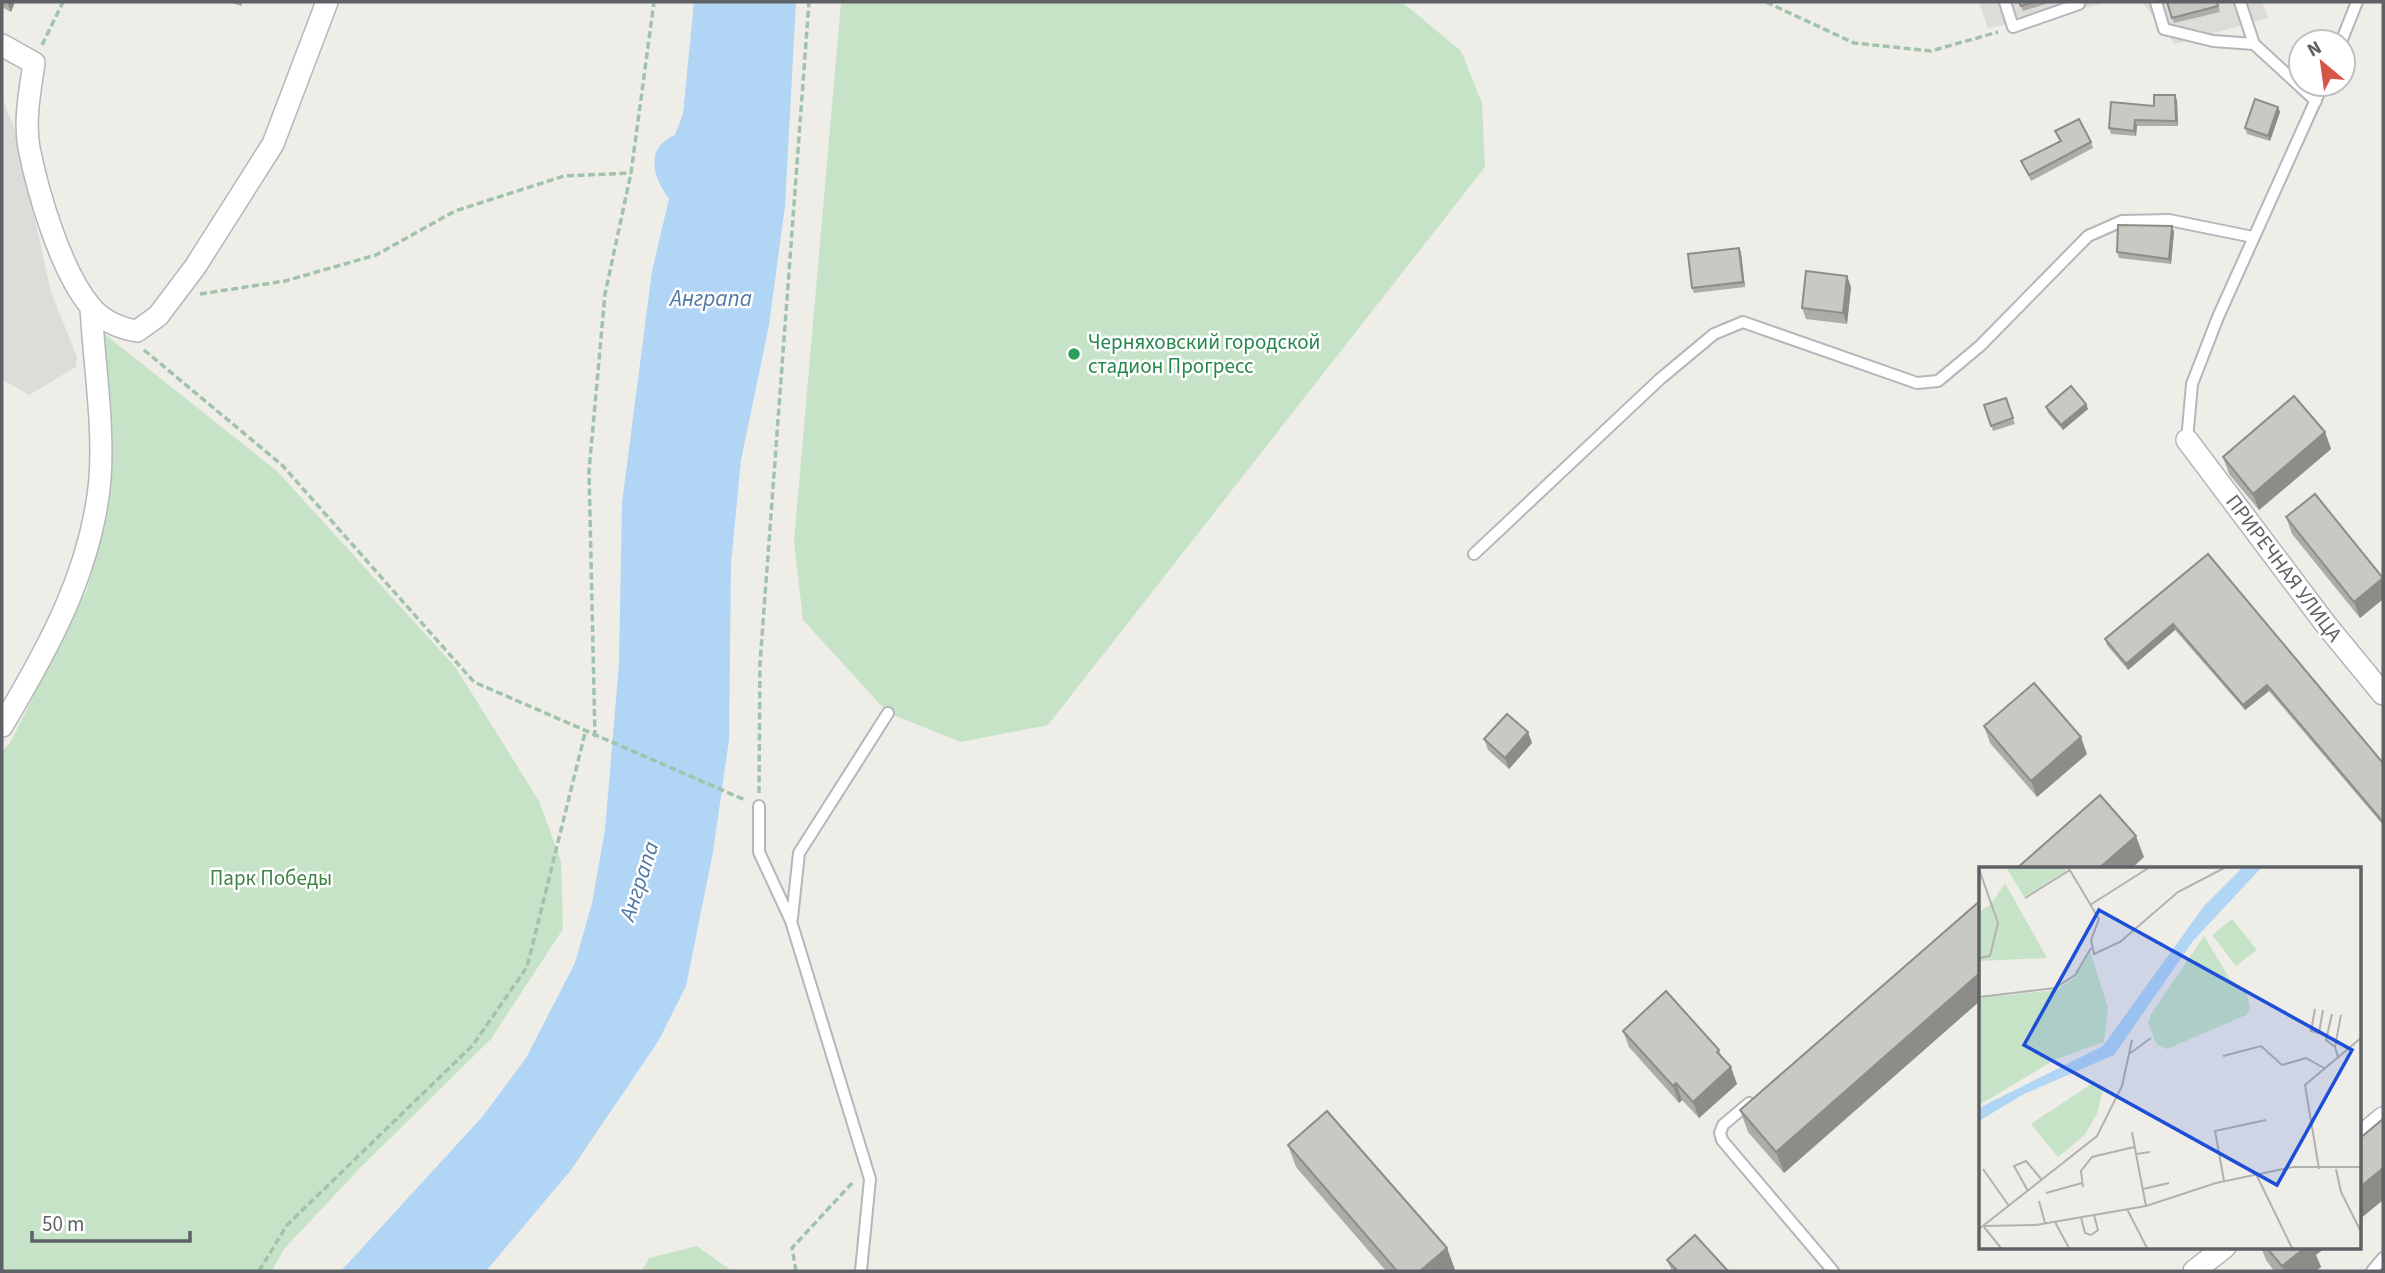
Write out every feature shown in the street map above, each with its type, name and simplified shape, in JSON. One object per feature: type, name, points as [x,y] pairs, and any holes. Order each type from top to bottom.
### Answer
[{"type":"street","points":[[2,45],[34,63],[27,116],[29,147],[58,250],[91,307],[118,328],[137,331],[158,316],[203,256],[273,144],[327,2]]},
{"type":"street","points":[[2,726],[30,678],[84,565],[100,478],[91,307]]},
{"type":"street","name":"ПРИРЕЧНАЯ УЛИЦА","points":[[2187,440],[2327,626],[2383,694]]},
{"type":"street","points":[[2360,1137],[2383,1118]]},
{"type":"street","points":[[2194,1271],[2224,1248]]},
{"type":"lane","points":[[2005,2],[2013,27],[2081,3]]},
{"type":"lane","points":[[2156,2],[2164,29],[2213,41],[2254,44]]},
{"type":"lane","points":[[2240,2],[2254,44],[2316,101]]},
{"type":"lane","points":[[2346,28],[2357,2]]},
{"type":"lane","points":[[2187,440],[2192,384],[2253,237],[2317,98]]},
{"type":"lane","points":[[1474,554],[1650,388],[1714,334],[1743,322],[1917,383],[1938,381],[1980,346],[2088,236],[2122,221],[2169,219],[2253,237]]},
{"type":"lane","points":[[791,921],[799,853],[888,713]]},
{"type":"lane","points":[[759,806],[759,852],[791,921],[870,1179],[861,1271]]},
{"type":"lane","points":[[1754,1099],[1723,1125],[1720,1133],[1722,1140],[1833,1271]]},
{"type":"lane","points":[[2372,1271],[2383,1258]]},
{"type":"path","points":[[34,63],[62,2]]},
{"type":"path","points":[[595,737],[589,471],[605,294],[631,173],[654,2]]},
{"type":"path","points":[[118,328],[282,465],[474,682],[585,733],[759,806],[760,663],[808,2]]},
{"type":"path","points":[[1766,2],[1854,43],[1931,51],[2013,27]]},
{"type":"path","points":[[171,298],[285,281],[376,255],[455,211],[564,176],[631,173]]},
{"type":"path","points":[[259,1271],[288,1225],[473,1045],[527,967],[585,733]]},
{"type":"path","points":[[796,1271],[792,1248],[867,1168]]},
{"type":"shaded area","points":[[1979,2],[2112,2],[1988,28]]},
{"type":"shaded area","points":[[2142,2],[2262,2],[2268,18],[2175,44]]},
{"type":"shaded area","points":[[2,98],[15,130],[51,292],[77,357],[76,367],[29,395],[2,379]]},
{"type":"green space","name":"Черняховский городской стадион Прогресс","points":[[841,2],[1402,2],[1461,51],[1482,103],[1485,167],[1048,725],[961,742],[888,713],[803,620],[794,541]]},
{"type":"green space","name":"Парк Победы","points":[[97,328],[277,471],[456,668],[539,801],[561,861],[563,929],[491,1039],[361,1167],[284,1249],[272,1271],[2,1271],[2,751],[10,743],[88,587],[106,470]]},
{"type":"green space","points":[[697,1246],[732,1271],[642,1271],[649,1258]]},
{"type":"water","name":"Анграпа","points":[[694,2],[796,2],[785,206],[769,325],[741,460],[731,563],[729,740],[713,852],[686,986],[659,1040],[571,1170],[486,1271],[341,1271],[483,1116],[526,1058],[575,963],[592,903],[605,830],[619,663],[622,503],[652,271],[669,199],[656,173],[655,155],[665,141],[675,135],[683,114]]},
{"type":"building","points":[[2167,2],[2217,2],[2218,6],[2172,18]]},
{"type":"building","points":[[2154,95],[2175,95],[2176,121],[2135,120],[2134,131],[2109,128],[2111,102],[2154,106]]},
{"type":"building","points":[[2255,99],[2278,107],[2268,136],[2245,128]]},
{"type":"building","points":[[2079,119],[2091,142],[2029,175],[2021,161],[2061,141],[2055,131]]},
{"type":"building","points":[[2118,225],[2172,226],[2169,259],[2117,252]]},
{"type":"building","points":[[1739,248],[1743,282],[1692,288],[1688,254]]},
{"type":"building","points":[[1806,271],[1847,276],[1843,313],[1802,308]]},
{"type":"building","points":[[2071,386],[2086,404],[2061,425],[2046,407]]},
{"type":"building","points":[[2294,396],[2325,432],[2253,494],[2223,457]]},
{"type":"building","points":[[2006,398],[2013,418],[1991,426],[1984,405]]},
{"type":"building","points":[[2315,494],[2383,578],[2354,602],[2286,517]]},
{"type":"building","points":[[2208,554],[2383,763],[2383,822],[2267,685],[2243,705],[2173,624],[2126,664],[2105,639]]},
{"type":"building","points":[[2034,683],[2081,737],[2031,781],[1984,726]]},
{"type":"building","points":[[1507,714],[1528,732],[1505,758],[1484,739]]},
{"type":"building","points":[[2100,795],[2136,836],[2100,867],[2018,867]]},
{"type":"building","points":[[1979,902],[1979,974],[1776,1152],[1740,1110]]},
{"type":"building","points":[[1666,991],[1731,1067],[1693,1102],[1676,1083],[1673,1086],[1623,1031]]},
{"type":"building","points":[[1327,1111],[1447,1248],[1420,1271],[1397,1271],[1288,1145]]},
{"type":"building","points":[[2383,1119],[2383,1168],[2360,1187],[2360,1138]]},
{"type":"building","points":[[1695,1235],[1728,1271],[1673,1271],[1676,1269],[1667,1260]]},
{"type":"building","points":[[2267,1248],[2305,1248],[2282,1266]]},
{"type":"place","name":"Черняховский городской стадион Прогресс","points":[[1074,354]]}]
